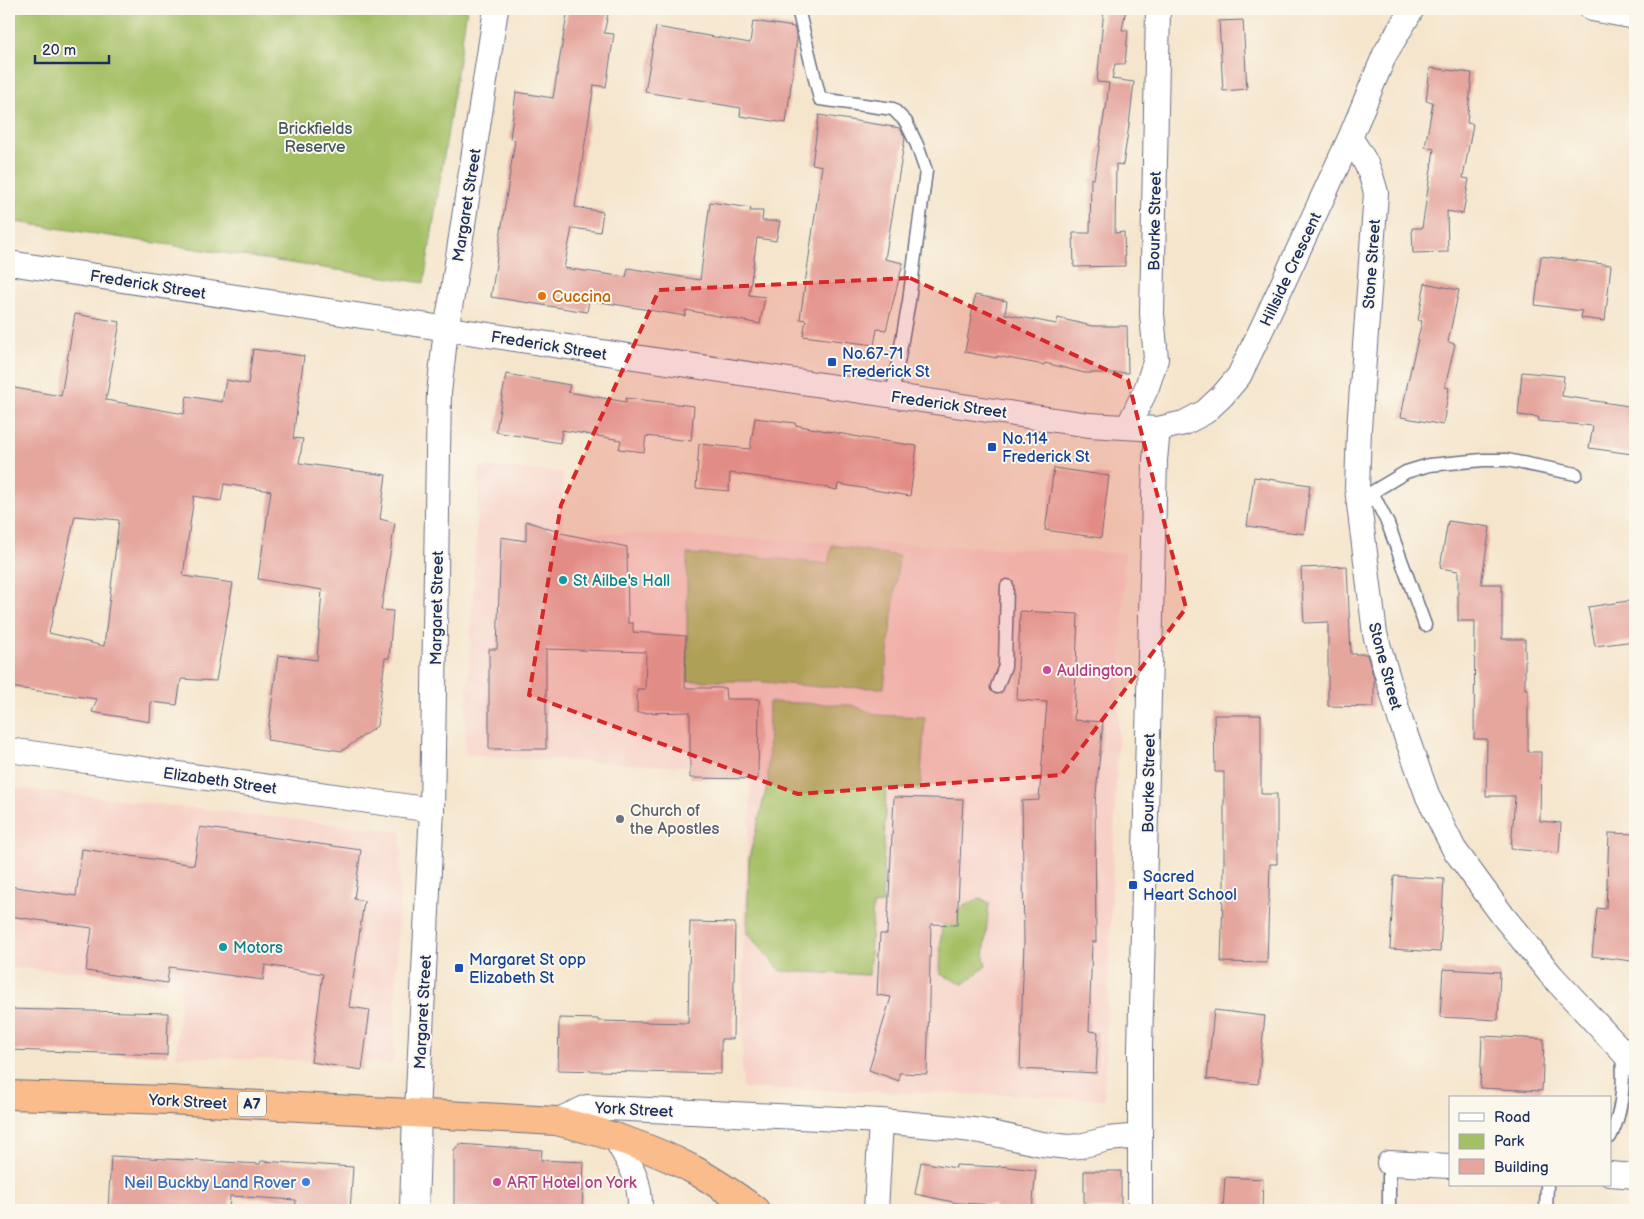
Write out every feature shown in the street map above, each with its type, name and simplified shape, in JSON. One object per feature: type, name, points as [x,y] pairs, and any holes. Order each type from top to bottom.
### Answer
[{"type":"highway","name":"York Street","points":[[9,1095],[168,1100],[556,1121]]},
{"type":"highway","name":"A7","points":[[556,1121],[614,1136],[656,1153],[694,1170],[755,1210]]},
{"type":"street","name":"Margaret Street","points":[[414,1210],[432,810],[440,394],[446,329],[496,9]]},
{"type":"street","name":"Bourke Street","points":[[1128,427],[1147,387],[1156,360],[1152,314],[1158,9]]},
{"type":"street","name":"Hillside Crescent","points":[[1089,425],[1158,429],[1184,423],[1205,412],[1239,376],[1350,138],[1385,54],[1412,9]]},
{"type":"street","points":[[1592,9],[1635,17]]},
{"type":"street","name":"Stone Street","points":[[1350,138],[1364,158],[1376,194],[1359,429],[1358,488],[1365,496],[1375,634],[1401,722],[1428,797],[1454,849],[1503,916],[1552,976],[1628,1057]]},
{"type":"street","name":"Frederick Street","points":[[9,263],[1089,425]]},
{"type":"street","name":"Bourke Street","points":[[1140,1210],[1140,1048],[1155,464],[1158,429]]},
{"type":"street","name":"Elizabeth Street","points":[[9,750],[432,810]]},
{"type":"street","name":"York Street","points":[[556,1121],[587,1107],[881,1122],[964,1129],[1068,1147],[1108,1139],[1140,1136]]},
{"type":"street","points":[[876,1210],[881,1122]]},
{"type":"street","points":[[614,1136],[632,1168],[638,1184],[640,1210]]},
{"type":"street","points":[[1389,1163],[1449,1166]]},
{"type":"street","points":[[1612,1174],[1635,1176]]},
{"type":"lane","points":[[798,9],[820,99],[893,110],[906,122],[917,145],[926,172],[909,300],[892,396]]},
{"type":"lane","points":[[1425,625],[1388,524],[1365,496],[1406,472],[1429,465],[1483,460],[1507,460],[1576,474]]},
{"type":"lane","points":[[997,687],[1006,666],[1007,586]]},
{"type":"lane","points":[[1612,1133],[1628,1057]]},
{"type":"lane","points":[[1389,1163],[1389,1210]]},
{"type":"lane","points":[[1546,1210],[1547,1186]]},
{"type":"highlighted area","points":[[910,278],[1128,380],[1186,608],[1061,775],[798,794],[529,695],[561,505],[659,290]]},
{"type":"shaded area","points":[[480,467],[563,472],[562,531],[1125,553],[1104,1100],[1024,1095],[742,1088],[743,931],[751,786],[745,770],[464,755]]},
{"type":"shaded area","name":"Motors","points":[[9,787],[402,832],[393,1064],[176,1056],[182,976],[9,968]]},
{"type":"green space","name":"Brickfields Reserve","points":[[11,9],[467,9],[424,283],[9,221],[9,23]]},
{"type":"green space","points":[[832,545],[899,556],[884,688],[820,687],[754,681],[687,681],[687,554],[760,557],[828,564]]},
{"type":"green space","points":[[769,702],[852,705],[877,715],[925,717],[920,790],[886,788],[882,904],[873,905],[869,975],[781,971],[747,933],[749,858],[768,782]]},
{"type":"green space","points":[[981,898],[989,903],[984,956],[986,966],[964,984],[940,974],[942,927],[944,922],[956,911]]},
{"type":"building","points":[[568,9],[609,9],[604,33],[614,34],[606,87],[594,85],[575,207],[603,212],[600,232],[572,228],[564,268],[626,277],[628,268],[700,280],[710,202],[751,208],[750,211],[763,211],[762,221],[780,221],[776,241],[757,238],[749,295],[765,297],[760,324],[686,310],[685,316],[589,300],[587,312],[491,297],[515,140],[510,139],[516,92],[553,98]]},
{"type":"building","points":[[1104,9],[1126,9],[1122,30],[1128,30],[1125,64],[1115,64],[1112,79],[1134,82],[1123,165],[1116,164],[1115,233],[1124,232],[1125,266],[1074,267],[1073,233],[1090,233],[1091,178],[1094,179],[1106,109],[1109,83],[1097,82]]},
{"type":"building","points":[[1243,20],[1247,89],[1223,91],[1219,21]]},
{"type":"building","points":[[753,21],[794,27],[797,39],[786,123],[740,116],[741,108],[645,92],[656,27],[750,43]]},
{"type":"building","points":[[1430,68],[1472,73],[1467,123],[1473,124],[1463,178],[1469,179],[1463,214],[1447,211],[1448,252],[1413,253],[1412,228],[1422,228],[1434,149],[1425,147],[1433,102],[1426,101]]},
{"type":"building","points":[[819,115],[900,128],[905,138],[885,259],[903,263],[886,330],[877,329],[874,345],[803,336],[806,320],[800,319],[822,166],[812,164]]},
{"type":"building","points":[[1541,256],[1611,265],[1605,321],[1581,318],[1582,311],[1535,305]]},
{"type":"building","points":[[1425,283],[1459,290],[1448,342],[1455,344],[1445,387],[1449,388],[1443,425],[1401,417],[1422,321],[1418,320]]},
{"type":"building","points":[[975,295],[1007,301],[1005,314],[1056,324],[1058,318],[1092,326],[1127,326],[1128,373],[1085,373],[1045,363],[1044,365],[965,352]]},
{"type":"building","points":[[75,314],[120,322],[106,400],[184,414],[187,396],[222,402],[226,380],[248,384],[253,349],[304,356],[293,438],[303,439],[299,463],[386,475],[380,519],[395,523],[381,610],[393,611],[389,658],[385,658],[377,726],[342,751],[267,740],[278,655],[317,660],[322,590],[258,579],[271,491],[224,484],[221,501],[194,496],[183,576],[233,583],[216,681],[181,679],[177,705],[151,702],[150,722],[92,712],[97,699],[9,687],[9,387],[61,396]],"holes":[[[75,516],[119,520],[104,646],[49,633]]]},
{"type":"building","points":[[1522,372],[1564,376],[1562,396],[1635,407],[1635,434],[1632,454],[1589,448],[1593,426],[1539,421],[1538,417],[1518,415]]},
{"type":"building","points":[[506,374],[570,385],[568,392],[626,402],[626,398],[694,406],[691,441],[646,436],[644,452],[619,449],[621,440],[562,430],[560,443],[496,432]]},
{"type":"building","points":[[755,418],[795,423],[795,425],[917,446],[910,496],[838,484],[837,490],[730,473],[729,491],[696,488],[699,444],[750,449]]},
{"type":"building","points":[[1054,468],[1109,476],[1101,538],[1045,530]]},
{"type":"building","points":[[1254,477],[1310,485],[1304,534],[1247,526]]},
{"type":"building","points":[[526,521],[561,533],[627,547],[628,623],[633,623],[633,632],[686,636],[685,688],[725,688],[726,699],[759,699],[758,779],[690,778],[690,712],[637,713],[637,689],[645,689],[646,652],[546,649],[546,749],[489,749],[489,649],[497,649],[501,537],[526,541]]},
{"type":"building","points":[[1448,521],[1490,527],[1481,584],[1502,584],[1502,639],[1525,639],[1525,689],[1528,689],[1528,752],[1541,752],[1540,821],[1561,823],[1559,853],[1511,849],[1515,796],[1486,796],[1487,739],[1474,739],[1475,621],[1458,621],[1458,571],[1440,568]]},
{"type":"building","points":[[1347,566],[1351,654],[1367,654],[1374,678],[1374,707],[1328,706],[1328,622],[1304,623],[1301,568]]},
{"type":"building","points":[[1635,600],[1635,641],[1595,646],[1588,607]]},
{"type":"building","points":[[1020,611],[1078,614],[1074,720],[1103,722],[1095,804],[1096,942],[1092,942],[1089,1031],[1098,1032],[1096,1073],[1020,1069],[1024,942],[1022,801],[1039,800],[1047,702],[1017,700]]},
{"type":"building","points":[[1214,715],[1261,715],[1261,794],[1277,794],[1277,864],[1270,864],[1267,963],[1221,962],[1224,896],[1224,772],[1215,772]]},
{"type":"building","points":[[894,797],[963,799],[957,925],[931,924],[927,1074],[899,1073],[899,1081],[869,1070],[891,997],[877,995],[880,934],[887,934]]},
{"type":"building","name":"Motors","points":[[200,827],[361,850],[354,899],[364,901],[349,1007],[370,1010],[362,1070],[311,1062],[323,974],[265,965],[263,980],[169,967],[167,983],[86,971],[92,928],[9,916],[9,886],[76,896],[82,849],[194,865]]},
{"type":"building","points":[[1609,833],[1635,834],[1635,929],[1632,961],[1592,956],[1597,908],[1606,909]]},
{"type":"building","points":[[1394,876],[1444,879],[1440,952],[1390,949]]},
{"type":"building","points":[[690,922],[735,923],[733,1039],[721,1039],[721,1074],[558,1070],[559,1018],[688,1023]]},
{"type":"building","points":[[1443,969],[1500,972],[1498,1020],[1440,1017]]},
{"type":"building","points":[[9,1009],[168,1013],[167,1055],[9,1050]]},
{"type":"building","points":[[1214,1010],[1265,1016],[1258,1084],[1207,1079]]},
{"type":"building","points":[[1482,1036],[1544,1039],[1542,1091],[1480,1088]]},
{"type":"building","name":"ART Hotel on York","points":[[459,1144],[542,1150],[541,1160],[584,1162],[582,1210],[454,1210],[454,1150]]},
{"type":"building","points":[[111,1156],[260,1164],[261,1161],[353,1167],[350,1210],[295,1210],[296,1200],[230,1196],[229,1210],[108,1210]]},
{"type":"building","points":[[921,1162],[956,1168],[956,1165],[999,1166],[1036,1170],[1032,1210],[994,1209],[995,1205],[958,1203],[915,1194]]},
{"type":"building","points":[[1084,1171],[1121,1171],[1121,1208],[1084,1208]]},
{"type":"building","points":[[1225,1177],[1263,1179],[1262,1210],[1223,1210]]},
{"type":"place","name":"Cuccina","points":[[542,296]]},
{"type":"place","name":"No.67-71 Frederick St","points":[[832,362]]},
{"type":"place","name":"No.114 Frederick St","points":[[992,447]]},
{"type":"place","name":"St Ailbe's Hall","points":[[563,580]]},
{"type":"place","name":"Auldington","points":[[1047,670]]},
{"type":"place","name":"Church of the Apostles","points":[[620,819]]},
{"type":"place","name":"Sacred Heart School","points":[[1133,885]]},
{"type":"place","name":"Motors","points":[[223,947]]},
{"type":"place","name":"Margaret St opp Elizabeth St","points":[[459,968]]},
{"type":"place","name":"Neil Buckby Land Rover","points":[[306,1182]]},
{"type":"place","name":"ART Hotel on York","points":[[497,1182]]}]
